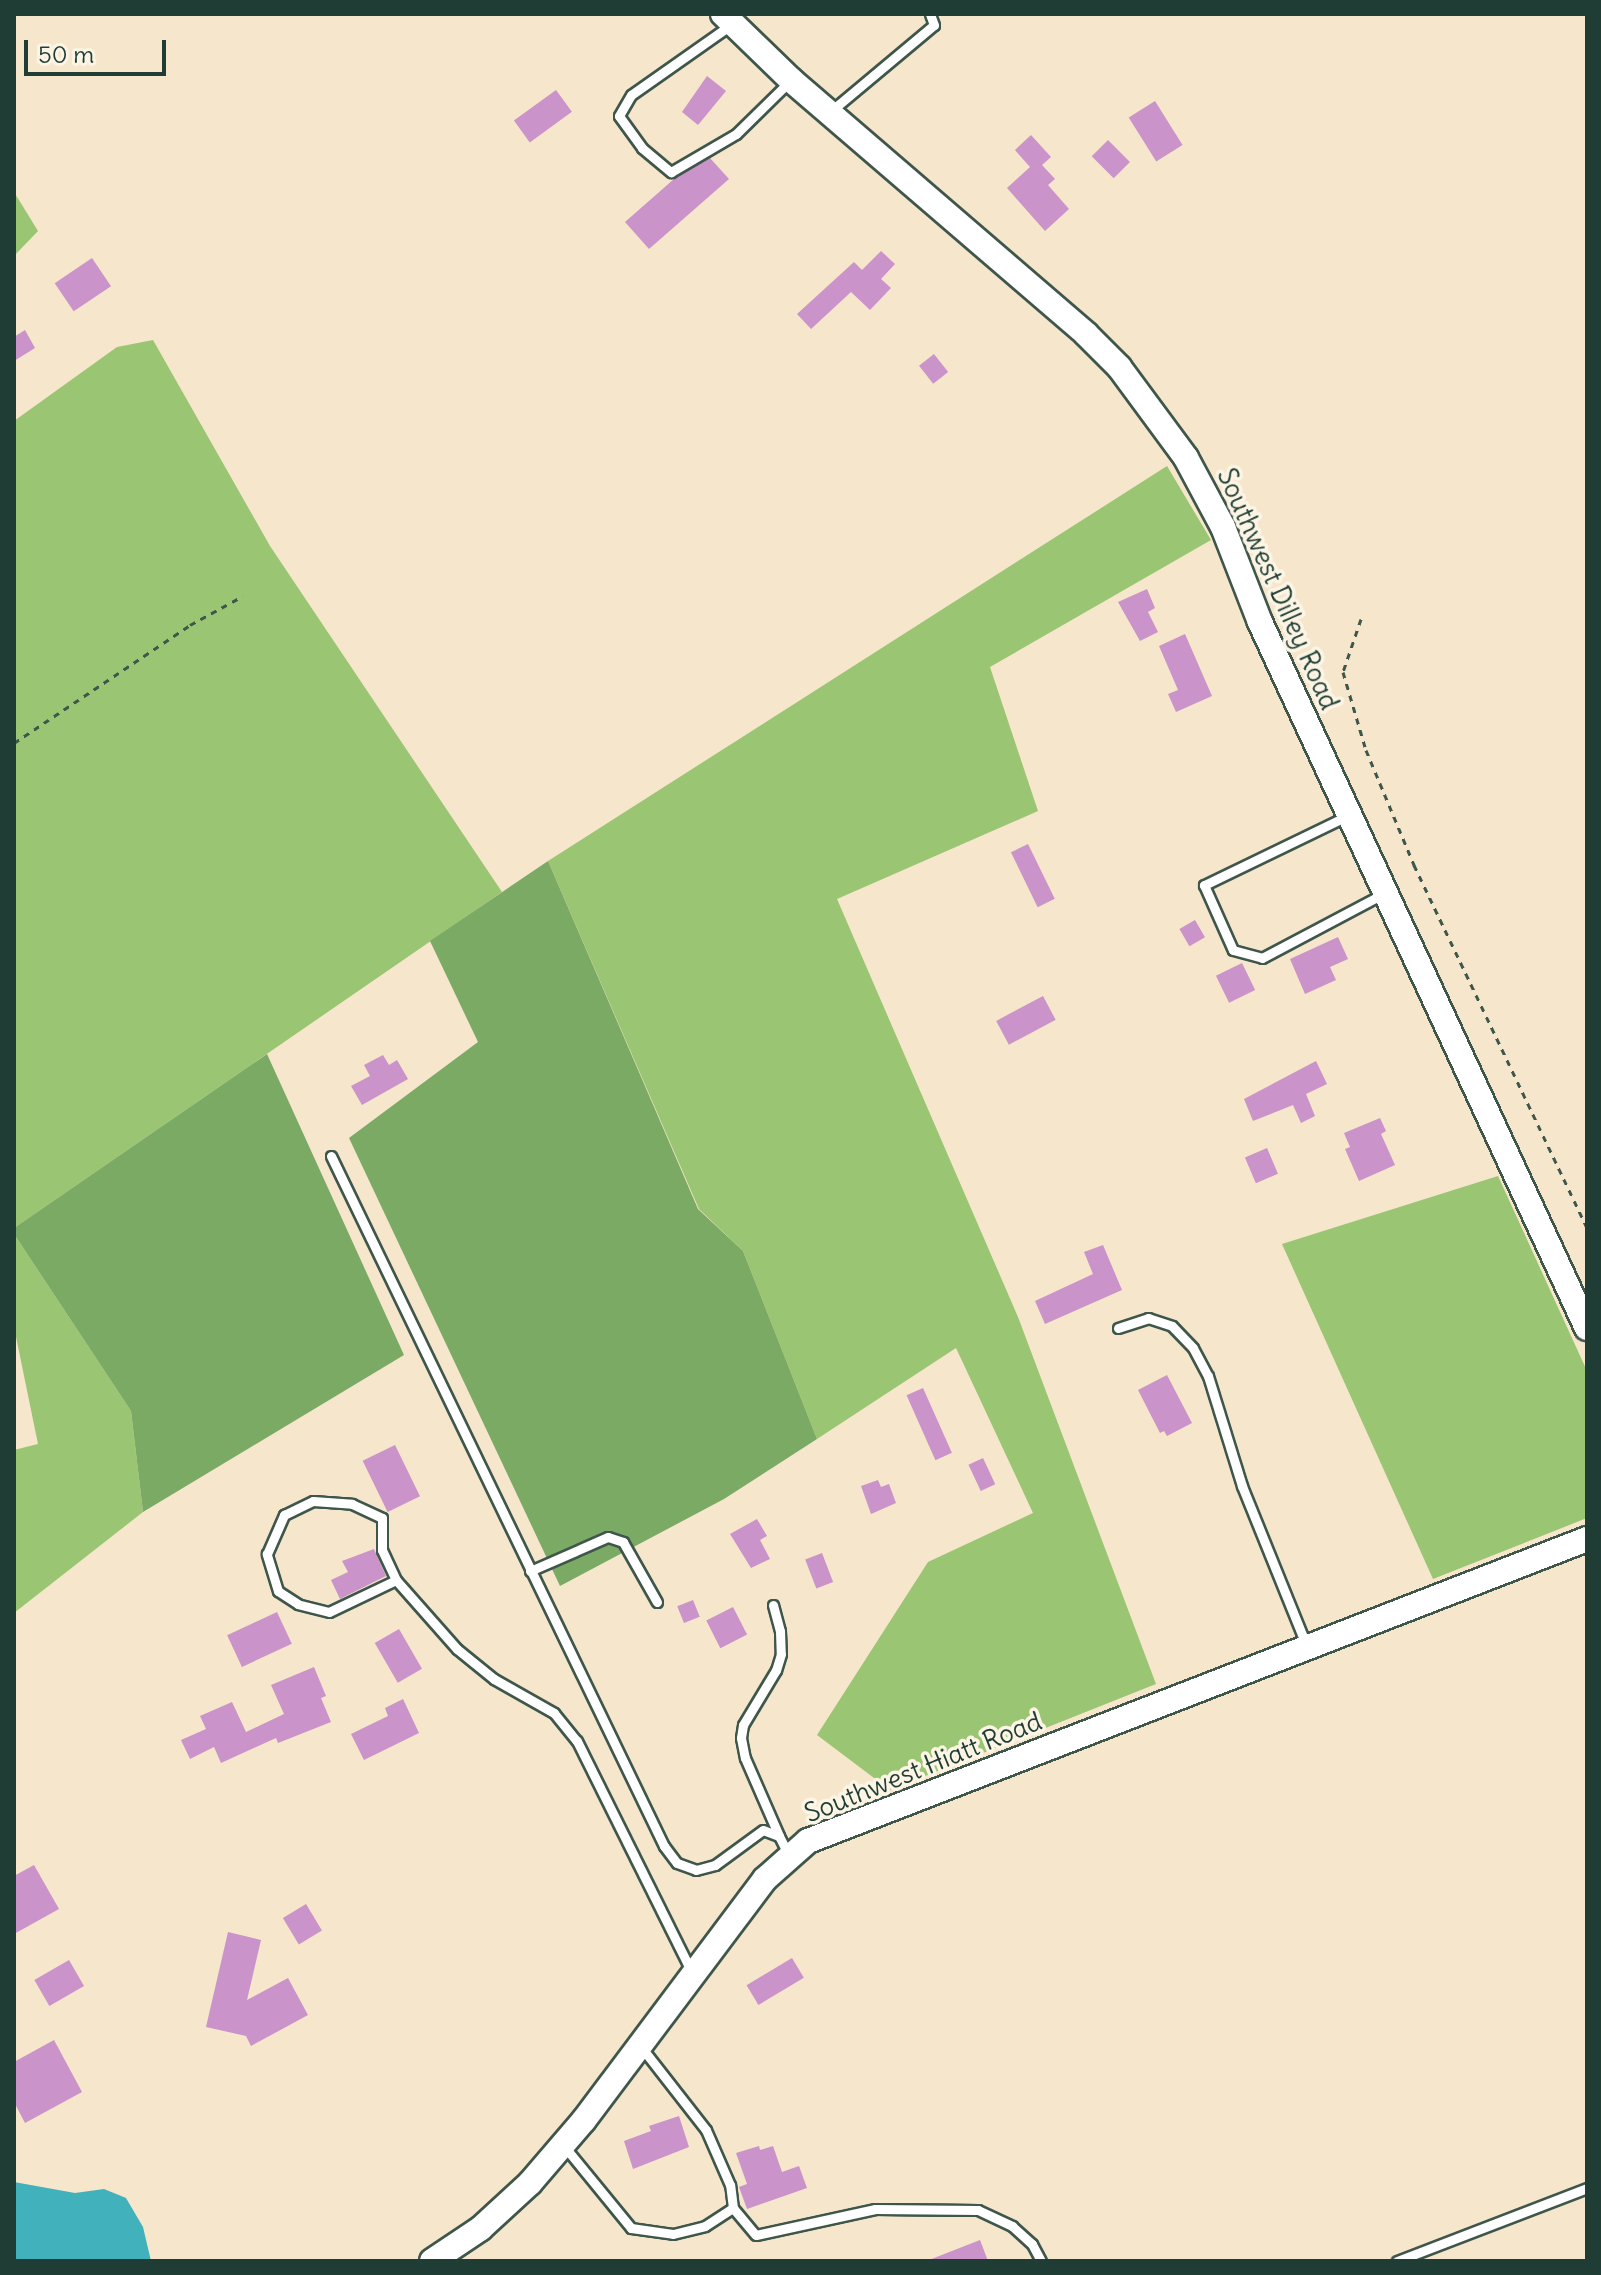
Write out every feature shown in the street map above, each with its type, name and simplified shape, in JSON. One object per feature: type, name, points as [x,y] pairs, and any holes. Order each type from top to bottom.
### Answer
[{"type":"street","name":"Southwest Dilley Road","points":[[728,19],[791,80],[831,111],[1086,334],[1119,367],[1156,413],[1223,527],[1260,622],[1587,1328]]},
{"type":"street","name":"Southwest Hiatt Road","points":[[432,2261],[480,2229],[530,2183],[564,2145],[765,1879],[784,1846],[808,1841],[1587,1539]]},
{"type":"lane","points":[[831,111],[934,25],[930,14]]},
{"type":"lane","points":[[728,19],[631,95],[619,116],[642,148],[671,172],[736,134],[791,80]]},
{"type":"lane","points":[[1350,814],[1204,885],[1227,937],[1233,950],[1262,958],[1386,892]]},
{"type":"lane","points":[[331,1156],[651,1821],[677,1863],[696,1870],[715,1865],[763,1830],[784,1846]]},
{"type":"lane","points":[[1118,1328],[1148,1318],[1172,1326],[1193,1348],[1208,1376],[1242,1486],[1307,1647]]},
{"type":"lane","points":[[396,1580],[329,1612],[298,1604],[278,1591],[267,1554],[284,1515],[313,1501],[352,1504],[382,1518],[382,1550],[396,1580],[457,1649],[494,1679],[554,1713],[577,1741],[693,1974]]},
{"type":"lane","points":[[530,1571],[608,1537],[623,1542],[657,1602]]},
{"type":"lane","points":[[773,1605],[780,1631],[781,1654],[776,1670],[743,1725],[741,1738],[745,1758],[784,1846]]},
{"type":"lane","points":[[640,2045],[706,2130],[730,2185],[733,2208],[756,2235],[875,2209],[978,2210],[1012,2226],[1032,2244],[1041,2261]]},
{"type":"lane","points":[[564,2145],[631,2228],[673,2234],[705,2226],[733,2208]]},
{"type":"lane","points":[[1397,2261],[1587,2188]]},
{"type":"path","points":[[14,743],[190,625],[243,596]]},
{"type":"path","points":[[1361,619],[1343,672],[1366,750],[1414,865],[1587,1228]]},
{"type":"green space","points":[[14,192],[38,231],[14,256]]},
{"type":"green space","points":[[153,340],[270,546],[502,892],[14,1228],[14,421],[117,347]]},
{"type":"green space","points":[[1167,466],[1211,540],[990,667],[1038,811],[837,899],[1018,1317],[1156,1684],[890,1790],[817,1735],[928,1562],[1033,1513],[956,1348],[817,1439],[743,1251],[699,1209],[548,861]]},
{"type":"green space","points":[[548,861],[698,1209],[743,1251],[817,1439],[724,1499],[560,1586],[349,1138],[478,1042],[430,941]]},
{"type":"green space","points":[[267,1054],[404,1355],[143,1512],[131,1411],[14,1234],[14,1228]]},
{"type":"green space","points":[[1498,1176],[1587,1371],[1587,1518],[1433,1579],[1282,1244]]},
{"type":"green space","points":[[14,1234],[131,1411],[143,1512],[14,1613],[14,1450],[38,1444],[14,1327]]},
{"type":"water","points":[[14,2182],[75,2193],[104,2189],[126,2198],[143,2227],[151,2261],[14,2261]]},
{"type":"building","points":[[707,76],[726,91],[698,125],[682,112]]},
{"type":"building","points":[[556,90],[572,112],[530,142],[514,121]]},
{"type":"building","points":[[1155,101],[1183,145],[1156,162],[1129,117]]},
{"type":"building","points":[[1031,135],[1051,157],[1042,165],[1055,179],[1048,185],[1069,209],[1045,231],[1007,188],[1030,167],[1015,150]]},
{"type":"building","points":[[1108,140],[1130,162],[1114,178],[1092,156]]},
{"type":"building","points":[[710,158],[729,179],[649,249],[625,222],[674,179]]},
{"type":"building","points":[[881,251],[895,264],[881,279],[891,288],[870,310],[851,292],[811,329],[797,314],[854,262],[862,270]]},
{"type":"building","points":[[92,258],[111,286],[74,311],[55,283]]},
{"type":"building","points":[[25,330],[35,348],[14,361],[14,337]]},
{"type":"building","points":[[934,354],[948,372],[933,384],[919,366]]},
{"type":"building","points":[[1147,589],[1155,608],[1148,612],[1158,632],[1140,641],[1118,602]]},
{"type":"building","points":[[1185,634],[1212,696],[1176,712],[1168,694],[1178,690],[1159,646]]},
{"type":"building","points":[[1028,844],[1055,899],[1038,907],[1011,852]]},
{"type":"building","points":[[1195,920],[1205,937],[1189,946],[1179,929]]},
{"type":"building","points":[[1338,937],[1348,959],[1330,967],[1336,980],[1305,994],[1290,959]]},
{"type":"building","points":[[1242,963],[1255,990],[1229,1003],[1216,976]]},
{"type":"building","points":[[1043,996],[1056,1020],[1009,1045],[996,1021]]},
{"type":"building","points":[[383,1055],[389,1065],[397,1060],[408,1079],[362,1105],[351,1086],[370,1076],[364,1065]]},
{"type":"building","points":[[1316,1061],[1327,1084],[1306,1094],[1315,1116],[1301,1123],[1293,1105],[1253,1121],[1244,1099]]},
{"type":"building","points":[[1380,1118],[1386,1131],[1381,1134],[1395,1165],[1359,1181],[1345,1149],[1350,1147],[1344,1133]]},
{"type":"building","points":[[1267,1148],[1278,1174],[1256,1183],[1245,1157]]},
{"type":"building","points":[[1103,1245],[1122,1290],[1045,1324],[1035,1301],[1093,1274],[1084,1252]]},
{"type":"building","points":[[1167,1375],[1192,1423],[1167,1436],[1164,1431],[1160,1433],[1138,1390]]},
{"type":"building","points":[[923,1388],[952,1453],[935,1460],[907,1395]]},
{"type":"building","points":[[395,1445],[420,1496],[388,1512],[363,1461]]},
{"type":"building","points":[[983,1458],[995,1484],[981,1491],[968,1465]]},
{"type":"building","points":[[878,1480],[881,1487],[889,1484],[896,1503],[871,1514],[861,1486]]},
{"type":"building","points":[[757,1519],[767,1536],[760,1540],[770,1559],[751,1568],[730,1534]]},
{"type":"building","points":[[374,1549],[386,1576],[340,1599],[331,1580],[348,1572],[342,1561]]},
{"type":"building","points":[[822,1553],[833,1582],[816,1588],[805,1559]]},
{"type":"building","points":[[693,1600],[700,1617],[684,1623],[677,1606]]},
{"type":"building","points":[[733,1607],[747,1635],[720,1648],[706,1621]]},
{"type":"building","points":[[277,1612],[292,1644],[242,1667],[227,1635]]},
{"type":"building","points":[[399,1629],[422,1669],[398,1683],[375,1643]]},
{"type":"building","points":[[314,1667],[326,1696],[321,1698],[331,1722],[278,1743],[276,1738],[221,1763],[214,1747],[190,1759],[181,1740],[206,1729],[200,1716],[232,1702],[246,1732],[284,1714],[271,1685]]},
{"type":"building","points":[[403,1699],[419,1733],[364,1760],[351,1734],[388,1716],[385,1708]]},
{"type":"building","points":[[34,1865],[59,1909],[14,1934],[14,1876]]},
{"type":"building","points":[[306,1904],[322,1931],[299,1944],[283,1918]]},
{"type":"building","points":[[228,1932],[261,1940],[247,2000],[288,1978],[308,2015],[251,2046],[246,2036],[206,2027]]},
{"type":"building","points":[[792,1958],[804,1978],[758,2005],[747,1985]]},
{"type":"building","points":[[69,1960],[84,1986],[49,2006],[34,1980]]},
{"type":"building","points":[[54,2040],[82,2092],[25,2123],[14,2102],[14,2062]]},
{"type":"building","points":[[679,2116],[689,2147],[633,2169],[624,2141],[651,2131],[649,2126]]},
{"type":"building","points":[[759,2146],[760,2150],[773,2146],[782,2172],[799,2166],[807,2188],[747,2209],[739,2187],[747,2184],[736,2153]]},
{"type":"building","points":[[980,2240],[988,2261],[929,2261],[929,2260]]}]
